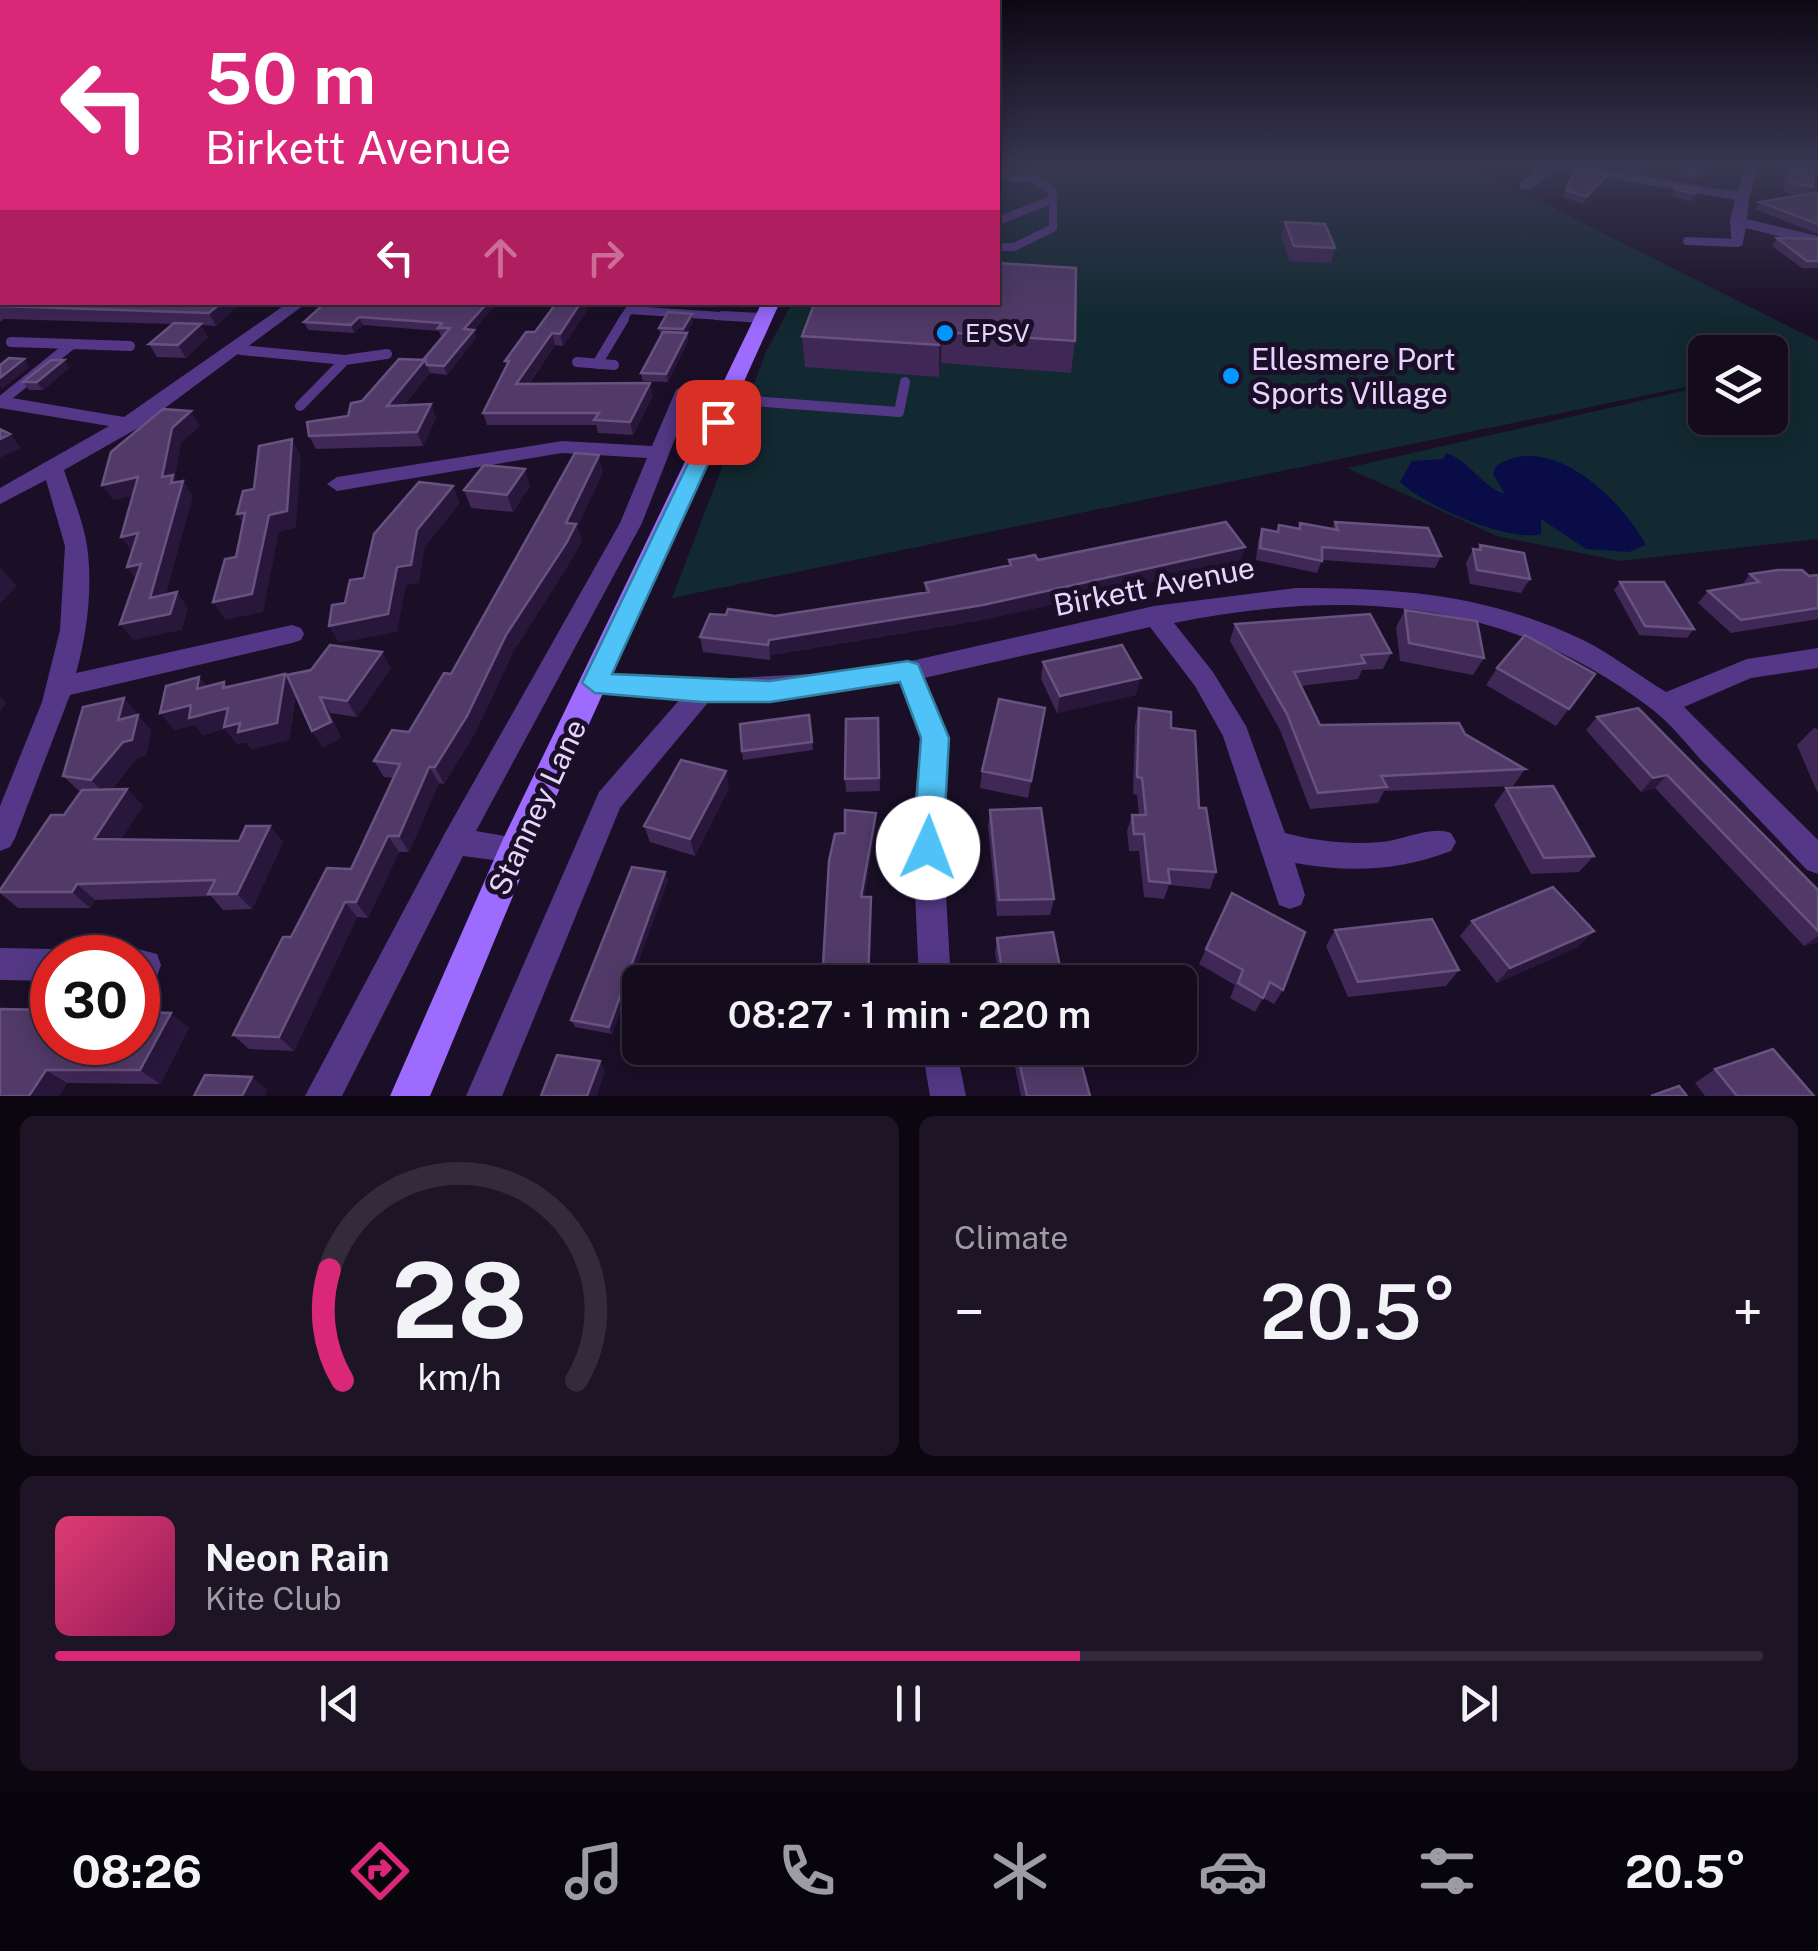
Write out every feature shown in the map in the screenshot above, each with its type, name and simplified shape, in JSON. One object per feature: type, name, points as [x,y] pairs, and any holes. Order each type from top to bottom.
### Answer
[{"type":"main road","name":"Stanney Lane","points":[[410,1096],[515,850],[767,310]]},
{"type":"street","points":[[1737,242],[1738,216]]},
{"type":"street","points":[[1737,221],[1818,241]]},
{"type":"street","points":[[0,497],[130,424],[241,350],[296,305]]},
{"type":"street","points":[[721,316],[767,310]]},
{"type":"street","points":[[322,1096],[455,842],[631,523],[685,390]]},
{"type":"street","points":[[0,402],[130,424]]},
{"type":"street","points":[[337,484],[562,447],[659,453]]},
{"type":"street","points":[[0,838],[11,790],[61,686],[76,612],[77,553],[53,468]]},
{"type":"street","name":"Birkett Avenue","points":[[595,683],[702,692],[770,692],[908,671],[1234,600],[1319,594],[1423,600],[1564,640],[1632,679],[1664,704],[1818,860]]},
{"type":"street","points":[[1154,615],[1204,679],[1236,734],[1290,895]]},
{"type":"street","points":[[61,686],[292,634]]},
{"type":"street","points":[[1664,704],[1747,669],[1818,658]]},
{"type":"street","points":[[908,671],[935,738],[927,825],[934,965]]},
{"type":"street","points":[[484,1096],[609,801],[702,692]]},
{"type":"street","points":[[455,842],[515,850]]},
{"type":"street","points":[[1274,844],[1304,853],[1414,854],[1441,842]]},
{"type":"street","points":[[0,964],[30,964]]},
{"type":"street","points":[[943,1065],[948,1096]]},
{"type":"lane","points":[[1000,248],[1014,247],[1053,228],[1053,216]]},
{"type":"lane","points":[[1687,241],[1737,242]]},
{"type":"lane","points":[[597,364],[632,306],[721,316]]},
{"type":"lane","points":[[11,342],[130,346]]},
{"type":"lane","points":[[0,402],[72,344]]},
{"type":"lane","points":[[241,350],[345,360],[388,354]]},
{"type":"lane","points":[[300,406],[345,360]]},
{"type":"lane","points":[[578,362],[614,365]]},
{"type":"lane","points":[[727,398],[899,412],[905,382]]},
{"type":"shaded area","name":"Ellesmere Port Sports Village","points":[[1000,216],[1570,216],[1818,341],[1818,539],[1620,561],[1497,536],[1347,468],[1688,390],[1688,435],[1788,435],[1788,335],[1688,335],[1688,387],[672,598],[766,352],[791,305],[1000,305]]},
{"type":"shaded area","points":[[1446,453],[1505,494],[1493,474],[1496,466],[1517,457],[1561,463],[1602,490],[1646,545],[1629,552],[1586,549],[1541,519],[1541,534],[1488,528],[1446,511],[1400,482],[1412,461],[1443,459]]},
{"type":"building","points":[[1797,216],[1818,216],[1818,224]]},
{"type":"building","points":[[1285,222],[1325,224],[1335,248],[1294,246]]},
{"type":"building","points":[[1777,238],[1818,239],[1818,261],[1807,261]]},
{"type":"building","points":[[1000,263],[1076,268],[1075,341],[942,332],[939,345],[802,336],[814,305],[1000,305]]},
{"type":"building","points":[[0,305],[218,305],[209,313]]},
{"type":"building","points":[[323,305],[485,305],[464,329],[474,330],[444,366],[427,365],[423,360],[450,328],[438,328],[442,323],[359,317],[351,325],[304,322]]},
{"type":"building","points":[[555,305],[579,305],[560,334],[552,333],[516,384],[650,383],[630,422],[594,420],[599,413],[483,413],[509,361],[505,361],[526,332],[535,332]]},
{"type":"building","points":[[668,312],[692,314],[683,329],[659,328]]},
{"type":"building","points":[[174,323],[201,324],[178,345],[149,344]]},
{"type":"building","points":[[663,332],[687,333],[666,374],[641,373]]},
{"type":"building","points":[[9,358],[24,359],[0,378],[0,365]]},
{"type":"building","points":[[399,359],[425,360],[387,406],[431,404],[417,432],[309,436],[307,422],[348,416],[351,403],[362,401]]},
{"type":"building","points":[[51,360],[64,360],[37,382],[23,382]]},
{"type":"building","points":[[163,409],[191,411],[172,428],[162,477],[173,475],[171,483],[183,481],[150,598],[177,592],[170,614],[120,624],[141,564],[127,567],[138,533],[121,537],[138,477],[102,485],[111,452]]},
{"type":"building","points":[[292,439],[287,511],[269,515],[252,594],[213,602],[225,559],[236,557],[245,513],[237,514],[243,491],[254,489],[259,446]]},
{"type":"building","points":[[575,453],[599,455],[566,523],[576,524],[506,635],[467,716],[435,767],[429,767],[399,836],[388,836],[356,902],[345,902],[279,1037],[233,1035],[283,937],[291,937],[327,868],[351,869],[400,764],[374,761],[392,730],[409,732],[444,673],[451,674]]},
{"type":"building","points":[[484,465],[525,469],[507,495],[464,490]]},
{"type":"building","points":[[419,482],[453,486],[417,530],[411,565],[397,567],[388,614],[329,626],[332,605],[345,603],[350,580],[364,578],[374,534]]},
{"type":"building","points":[[1226,522],[1245,547],[983,605],[769,640],[768,645],[700,637],[710,614],[726,615],[728,609],[775,616],[929,592],[925,583],[1011,565],[1009,560],[1035,555],[1038,560]]},
{"type":"building","points":[[1335,522],[1428,528],[1441,556],[1322,547],[1322,561],[1260,548],[1262,529],[1278,532],[1279,525],[1300,529],[1300,523],[1338,530]]},
{"type":"building","points":[[1480,545],[1524,553],[1530,579],[1477,570],[1473,549],[1481,550]]},
{"type":"building","points":[[1778,570],[1818,575],[1818,608],[1741,620],[1708,591],[1759,582],[1750,574]]},
{"type":"building","points":[[1620,582],[1664,582],[1694,629],[1645,626]]},
{"type":"building","points":[[1405,610],[1477,621],[1484,658],[1409,643]]},
{"type":"building","points":[[1370,614],[1391,653],[1361,655],[1365,663],[1294,672],[1320,725],[1459,723],[1465,734],[1525,769],[1381,776],[1387,787],[1318,793],[1287,714],[1235,624]]},
{"type":"building","points":[[1525,635],[1595,674],[1569,709],[1497,668]]},
{"type":"building","points":[[330,645],[382,652],[347,701],[320,697],[331,722],[312,731],[287,675],[311,670]]},
{"type":"building","points":[[1122,645],[1141,678],[1060,696],[1043,662]]},
{"type":"building","points":[[285,674],[277,723],[238,732],[240,723],[224,727],[228,708],[189,718],[191,705],[160,713],[166,686],[199,677],[197,689],[224,682],[223,688]]},
{"type":"building","points":[[124,698],[118,720],[138,715],[132,740],[123,742],[91,780],[63,776],[83,707]]},
{"type":"building","points":[[999,699],[1045,708],[1031,781],[982,771]]},
{"type":"building","points":[[1139,708],[1171,712],[1171,728],[1195,731],[1199,808],[1206,808],[1216,872],[1168,869],[1170,883],[1149,881],[1144,834],[1134,834],[1132,815],[1146,815],[1142,778],[1137,777]]},
{"type":"building","points":[[1638,708],[1818,890],[1818,931],[1667,775],[1653,778],[1597,717]]},
{"type":"building","points":[[809,715],[812,742],[742,751],[740,724]]},
{"type":"building","points":[[878,718],[879,778],[845,779],[846,719]]},
{"type":"building","points":[[681,760],[726,771],[690,839],[644,826]]},
{"type":"building","points":[[1553,786],[1594,856],[1544,858],[1506,788]]},
{"type":"building","points":[[127,789],[94,839],[239,841],[246,826],[270,826],[237,894],[208,894],[215,880],[77,884],[72,892],[0,892],[51,815],[64,815],[82,790]]},
{"type":"building","points":[[1041,808],[1054,899],[999,900],[990,810]]},
{"type":"building","points":[[845,810],[876,813],[861,897],[871,897],[869,965],[823,965],[829,861],[835,834],[845,833]]},
{"type":"building","points":[[632,867],[665,872],[631,965],[622,965],[622,991],[609,1027],[571,1020]]},
{"type":"building","points":[[1553,887],[1594,931],[1510,968],[1472,921]]},
{"type":"building","points":[[1232,893],[1305,932],[1283,990],[1270,982],[1263,998],[1238,983],[1243,970],[1206,949]]},
{"type":"building","points":[[1432,919],[1459,970],[1358,982],[1335,930]]},
{"type":"building","points":[[1053,932],[1060,965],[1001,965],[997,938]]},
{"type":"building","points":[[0,1009],[30,1010],[30,1065],[143,1065],[140,1070],[46,1070],[29,1096],[0,1096]]},
{"type":"building","points":[[160,1013],[171,1013],[160,1033]]},
{"type":"building","points":[[1773,1049],[1814,1096],[1737,1096],[1715,1069]]},
{"type":"building","points":[[557,1055],[600,1061],[587,1096],[541,1096]]},
{"type":"building","points":[[1020,1065],[1082,1065],[1090,1096],[1027,1096]]},
{"type":"building","points":[[205,1075],[252,1077],[242,1096],[194,1096]]},
{"type":"building","points":[[1679,1086],[1687,1096],[1651,1096]]},
{"type":"place","name":"EPSV","points":[[945,333]]},
{"type":"place","name":"Ellesmere Port Sports Village","points":[[1231,376]]},
{"type":"route","points":[[718,422],[595,683],[702,692],[770,692],[908,671],[935,738],[928,848]]}]
